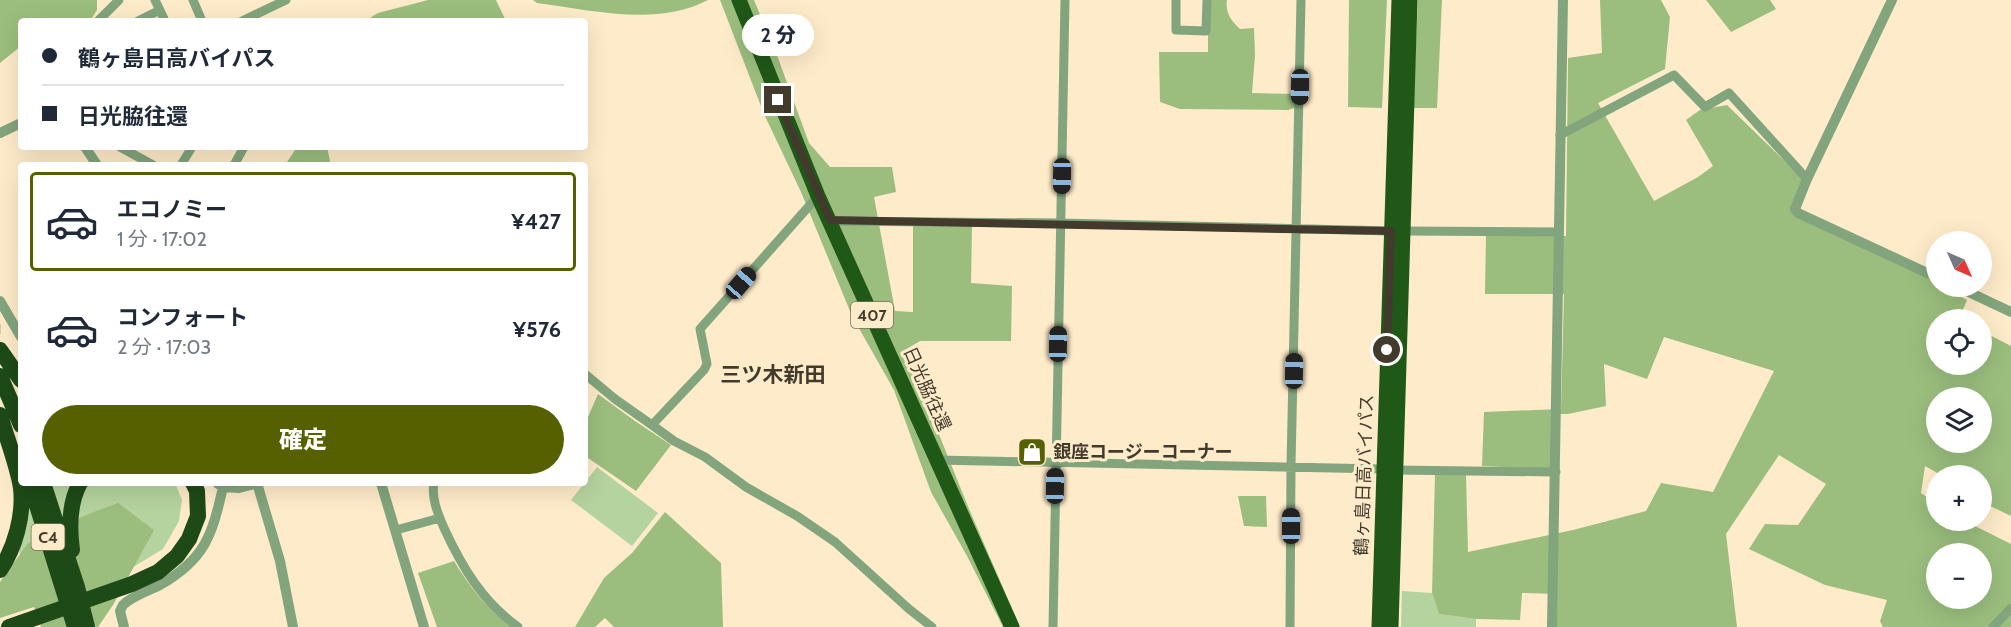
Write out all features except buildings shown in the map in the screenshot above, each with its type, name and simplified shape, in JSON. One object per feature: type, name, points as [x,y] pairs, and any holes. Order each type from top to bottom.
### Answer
[{"type":"highway","name":"日光脇往還","points":[[739,0],[818,196],[1012,627]]},
{"type":"highway","name":"鶴ヶ島日高バイパス","points":[[1397,231],[1399,0]]},
{"type":"highway","name":"鶴ヶ島日高バイパス","points":[[1379,627],[1389,470],[1397,231],[1410,0]]},
{"type":"highway","points":[[0,350],[18,376]]},
{"type":"highway","points":[[0,376],[18,418]]},
{"type":"highway","points":[[0,408],[18,451]]},
{"type":"highway","points":[[0,415],[18,478]]},
{"type":"highway","name":"鶴ヶ島日高バイパス","points":[[1389,470],[1391,627]]},
{"type":"highway","points":[[0,570],[6,562],[19,524],[20,486]]},
{"type":"highway","name":"C4","points":[[31,486],[71,589]]},
{"type":"highway","name":"C4","points":[[44,486],[80,621]]},
{"type":"highway","points":[[71,589],[70,533],[72,508],[79,486]]},
{"type":"highway","points":[[0,624],[106,587],[147,569],[167,555],[179,542],[190,517],[190,496],[185,486]]},
{"type":"highway","points":[[9,627],[132,584],[158,572],[177,556],[189,539],[198,516],[197,491],[194,486]]},
{"type":"street","points":[[101,18],[119,0]]},
{"type":"street","points":[[193,0],[201,18]]},
{"type":"street","points":[[248,18],[286,0]]},
{"type":"street","points":[[1053,627],[1065,0]]},
{"type":"street","points":[[1176,0],[1176,30],[1206,31],[1207,0]]},
{"type":"street","points":[[1290,627],[1291,466],[1301,0]]},
{"type":"street","points":[[1552,627],[1563,0]]},
{"type":"street","points":[[1892,0],[1807,179],[1796,209],[1798,213],[1926,272]]},
{"type":"street","points":[[141,18],[158,3],[164,18]]},
{"type":"street","points":[[1560,135],[1674,75],[1705,107],[1729,93],[1807,179]]},
{"type":"street","points":[[0,133],[18,124]]},
{"type":"street","points":[[126,150],[148,162]]},
{"type":"street","points":[[652,425],[707,364],[700,329],[818,196]]},
{"type":"street","points":[[830,220],[1559,232]]},
{"type":"street","points":[[1979,297],[2011,312]]},
{"type":"street","points":[[0,301],[18,332]]},
{"type":"street","points":[[1,329],[13,323]]},
{"type":"street","points":[[588,376],[615,399],[674,441],[705,457],[746,487],[797,516],[834,542],[932,627]]},
{"type":"street","points":[[937,460],[1556,472]]},
{"type":"street","points":[[124,627],[120,611],[123,605],[180,572],[204,547],[212,533],[220,486]]},
{"type":"street","points":[[226,486],[239,488],[246,486]]},
{"type":"street","points":[[258,486],[280,561],[293,627]]},
{"type":"street","points":[[382,486],[424,627]]},
{"type":"street","points":[[434,486],[435,501],[440,518],[458,559],[476,587],[518,627]]},
{"type":"street","points":[[396,530],[440,518]]},
{"type":"street","points":[[1993,627],[2011,608]]},
{"type":"green space","points":[[0,0],[97,0],[97,10],[92,18],[18,18],[18,48],[0,63]]},
{"type":"green space","points":[[428,0],[496,0],[505,18],[370,18],[378,13]]},
{"type":"green space","points":[[533,0],[708,0],[688,8],[646,15],[601,12],[537,3]]},
{"type":"green space","points":[[720,0],[754,0],[809,143],[830,167],[892,167],[896,192],[874,197],[895,311],[913,312],[913,224],[972,225],[971,283],[1012,286],[1011,341],[920,341],[905,350],[969,509],[1020,627],[1003,627],[931,492],[894,390],[852,316],[801,192],[764,114]]},
{"type":"green space","points":[[1208,0],[1227,0],[1228,12],[1237,26],[1240,29],[1254,28],[1255,55],[1252,93],[1298,94],[1297,107],[1288,110],[1180,109],[1160,102],[1159,52],[1208,52]]},
{"type":"green space","points":[[1349,0],[1387,0],[1382,108],[1348,107]]},
{"type":"green space","points":[[1418,0],[1442,0],[1437,108],[1413,108]]},
{"type":"green space","points":[[1600,0],[1661,0],[1670,17],[1665,69],[1598,103],[1654,201],[1698,177],[1713,166],[1686,120],[1700,110],[1727,105],[1804,180],[1792,211],[1926,277],[1926,297],[1961,297],[1967,300],[1963,309],[1926,309],[1926,375],[1992,375],[1992,336],[2011,346],[2011,516],[1992,507],[1992,465],[1926,465],[1921,493],[1926,496],[1926,531],[1985,531],[2011,544],[2011,627],[1883,627],[1880,621],[1887,600],[1825,585],[1749,549],[1765,524],[1798,525],[1826,484],[1779,455],[1726,534],[1737,627],[1555,627],[1556,594],[1522,593],[1520,620],[1476,619],[1439,614],[1432,593],[1435,474],[1466,475],[1468,552],[1573,530],[1646,511],[1661,483],[1713,492],[1774,371],[1664,337],[1647,379],[1604,364],[1606,406],[1568,414],[1552,414],[1551,469],[1482,466],[1484,412],[1561,409],[1564,294],[1485,294],[1486,235],[1566,236],[1568,58],[1602,53]]},
{"type":"green space","points":[[1706,0],[1770,0],[1776,9],[1731,32]]},
{"type":"green space","points":[[295,150],[328,150],[330,161],[330,162],[287,162]]},
{"type":"green space","points":[[598,394],[671,445],[636,491],[588,458],[588,417]]},
{"type":"green space","points":[[597,467],[658,513],[632,546],[571,500],[582,486],[588,486],[588,478]]},
{"type":"green space","points":[[39,486],[176,486],[182,500],[179,521],[163,549],[135,566],[21,564],[19,549],[26,508]]},
{"type":"green space","points":[[1238,496],[1266,496],[1267,527],[1244,526]]},
{"type":"green space","points":[[118,503],[154,530],[113,605],[98,627],[41,627],[34,607],[0,618],[0,582],[28,543],[86,515]]},
{"type":"green space","points":[[665,512],[721,563],[723,627],[614,627],[605,618],[595,627],[575,627],[604,578],[632,553]]},
{"type":"green space","points":[[454,561],[479,597],[511,627],[437,627],[418,573]]},
{"type":"green space","points":[[1402,591],[1432,593],[1439,614],[1476,619],[1476,627],[1401,627]]},
{"type":"place","name":"銀座コージーコーナー","points":[[1032,452]]},
{"type":"district","name":"三ツ木新田","points":[[773,374]]},
{"type":"route","points":[[778,100],[830,220],[1391,231],[1387,350]]}]
